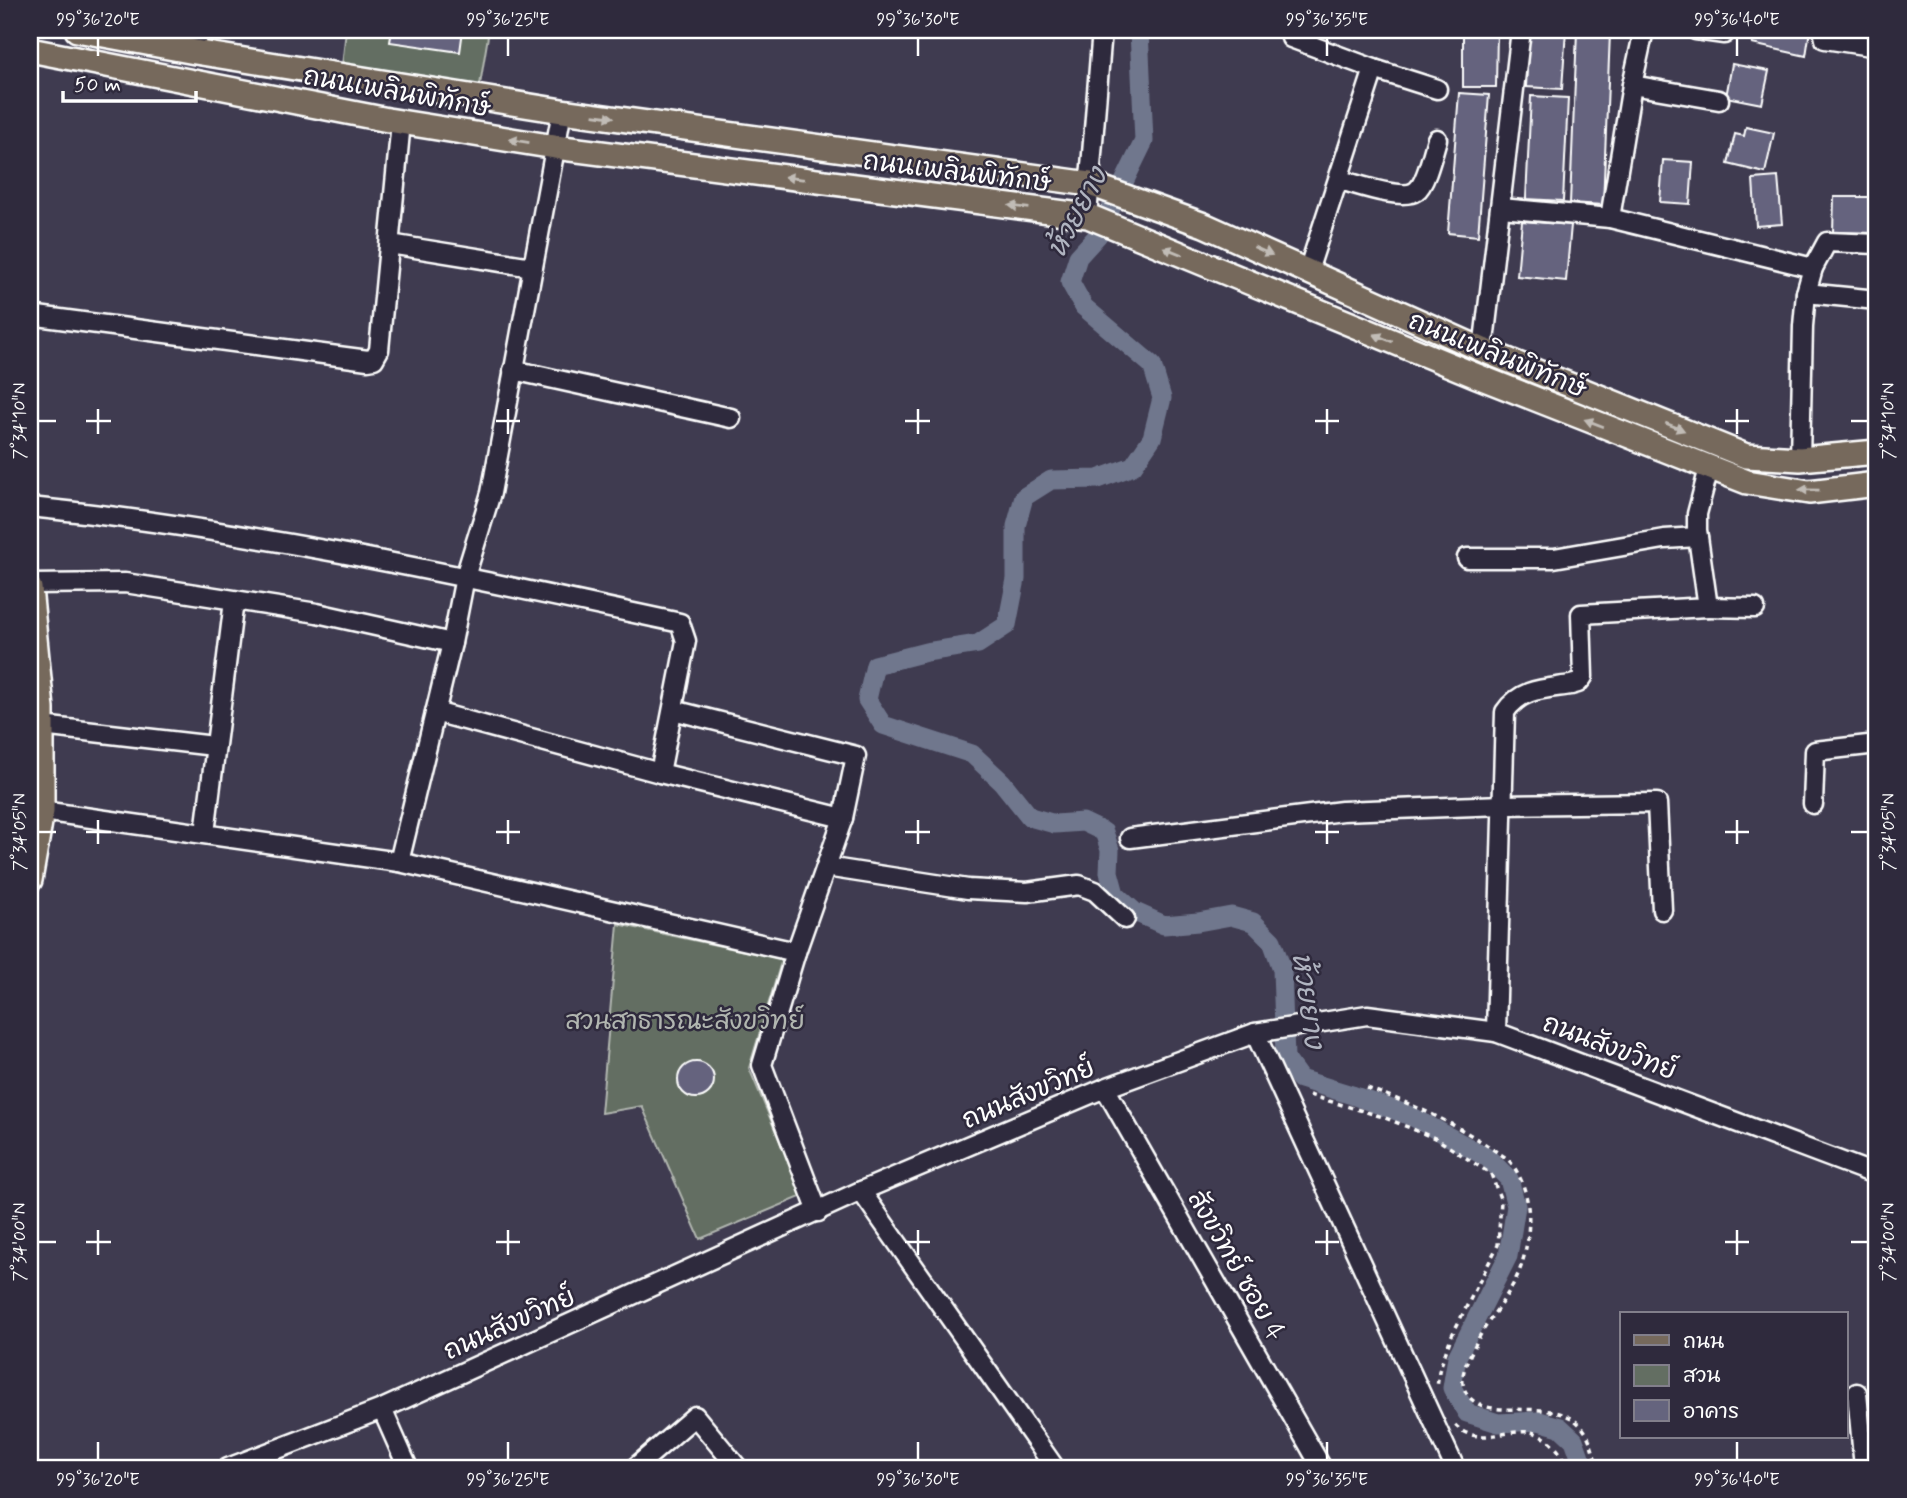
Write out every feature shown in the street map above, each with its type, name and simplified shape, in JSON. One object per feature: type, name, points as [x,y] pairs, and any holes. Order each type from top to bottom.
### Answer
[{"type":"main road","name":"ถนนเพลินพิทักษ์","points":[[77,30],[195,52],[562,111],[1090,184],[1205,225],[1483,350],[1746,456],[1800,459],[1877,452]]},
{"type":"main road","name":"ถนนเพลินพิทักษ์","points":[[30,50],[401,122],[555,147],[1088,216],[1477,376],[1746,482],[1809,492],[1877,484]]},
{"type":"main road","points":[[30,586],[43,726],[42,811],[30,880]]},
{"type":"street","points":[[195,52],[199,30]]},
{"type":"street","points":[[1088,216],[1101,30]]},
{"type":"street","points":[[1483,350],[1502,208],[1521,30]]},
{"type":"street","points":[[1610,218],[1644,30]]},
{"type":"street","points":[[1696,30],[1724,34]]},
{"type":"street","points":[[1822,30],[1825,39],[1877,47]]},
{"type":"street","points":[[1291,38],[1437,89]]},
{"type":"street","points":[[1308,271],[1374,69]]},
{"type":"street","points":[[1632,85],[1719,100]]},
{"type":"street","points":[[399,862],[452,643],[465,577],[491,493],[562,111]]},
{"type":"street","points":[[30,315],[374,359],[379,350],[401,122]]},
{"type":"street","points":[[1339,180],[1407,195],[1418,190],[1424,180],[1437,139]]},
{"type":"street","points":[[1502,208],[1610,218],[1813,268]]},
{"type":"street","points":[[1800,459],[1803,326],[1806,293],[1813,268],[1827,242],[1877,244]]},
{"type":"street","points":[[390,244],[532,267]]},
{"type":"street","points":[[1806,293],[1877,300]]},
{"type":"street","points":[[513,370],[731,418]]},
{"type":"street","points":[[1709,468],[1697,514],[1709,607]]},
{"type":"street","points":[[30,507],[90,513],[399,564],[680,623],[686,642],[660,773]]},
{"type":"street","points":[[1467,558],[1554,558],[1664,539],[1698,537]]},
{"type":"street","points":[[30,586],[125,583],[317,613],[452,643]]},
{"type":"street","points":[[205,833],[234,601]]},
{"type":"street","points":[[1496,1032],[1505,712],[1512,702],[1530,691],[1571,685],[1583,677],[1581,614],[1755,607]]},
{"type":"street","points":[[673,710],[856,756],[843,818],[796,952],[762,1065],[818,1212]]},
{"type":"street","points":[[435,712],[660,773],[843,818]]},
{"type":"street","points":[[43,726],[214,746]]},
{"type":"street","points":[[1813,804],[1815,751],[1877,744]]},
{"type":"street","points":[[1130,838],[1342,811],[1657,803],[1662,910]]},
{"type":"street","points":[[42,811],[399,862],[796,952]]},
{"type":"street","points":[[826,867],[968,890],[1027,892],[1079,885],[1095,891],[1125,919]]},
{"type":"street","name":"ถนนสังขวิทย์","points":[[228,1468],[382,1409],[862,1191],[1105,1088],[1255,1033],[1367,1015],[1496,1032],[1877,1175]]},
{"type":"street","points":[[1255,1033],[1455,1468]]},
{"type":"street","name":"สังขวิทย์ ซอย 4","points":[[1105,1088],[1322,1468]]},
{"type":"street","points":[[862,1191],[1050,1467]]},
{"type":"street","points":[[1857,1393],[1864,1468]]},
{"type":"street","points":[[382,1409],[408,1468]]},
{"type":"street","points":[[639,1468],[637,1466],[695,1416],[738,1468]]},
{"type":"path","points":[[1367,1088],[1432,1115],[1473,1136],[1511,1161],[1527,1190],[1529,1228],[1523,1262],[1513,1285],[1483,1329],[1464,1369],[1464,1388],[1473,1401],[1486,1407],[1503,1410],[1546,1409],[1567,1415],[1586,1432],[1598,1468]]},
{"type":"path","points":[[1310,1095],[1383,1117],[1437,1139],[1490,1174],[1502,1201],[1499,1245],[1451,1337],[1439,1371],[1437,1394]]},
{"type":"path","points":[[1454,1423],[1462,1432],[1487,1437],[1532,1432],[1554,1444],[1570,1468]]},
{"type":"green space","points":[[346,30],[489,30],[478,97],[341,75]]},
{"type":"green space","name":"สวนสาธารณะสังขวิทย์","points":[[618,924],[782,959],[749,1068],[803,1196],[700,1239],[642,1106],[601,1113]]},
{"type":"building","points":[[392,30],[463,30],[460,52],[390,42]]},
{"type":"building","points":[[1463,30],[1497,30],[1496,87],[1463,87]]},
{"type":"building","points":[[1529,30],[1566,30],[1562,89],[1526,87]]},
{"type":"building","points":[[1755,30],[1810,30],[1806,56],[1752,44]]},
{"type":"building","points":[[1577,31],[1610,33],[1603,205],[1570,203]]},
{"type":"building","points":[[1732,64],[1769,71],[1762,104],[1726,97]]},
{"type":"building","points":[[1459,93],[1489,95],[1478,236],[1448,233]]},
{"type":"building","points":[[1531,96],[1568,98],[1563,201],[1526,199]]},
{"type":"building","points":[[1746,127],[1774,133],[1765,173],[1728,164],[1735,134],[1744,136]]},
{"type":"building","points":[[1663,160],[1693,162],[1690,204],[1660,202]]},
{"type":"building","points":[[1778,177],[1782,224],[1756,226],[1753,179]]},
{"type":"building","points":[[1834,197],[1877,197],[1877,233],[1833,232]]},
{"type":"building","points":[[1522,221],[1571,225],[1566,281],[1517,276]]},
{"type":"building","points":[[696,1062],[708,1068],[714,1080],[708,1092],[696,1098],[684,1092],[678,1080],[684,1068]]},
{"type":"waterway","name":"ห้วยยาง","points":[[1139,30],[1144,141],[1098,235],[1078,257],[1070,282],[1084,307],[1152,365],[1162,398],[1152,438],[1133,466],[1098,479],[1051,480],[1024,497],[1016,526],[1016,579],[1007,625],[978,644],[926,652],[875,665],[867,700],[883,725],[972,754],[1002,782],[1030,817],[1055,824],[1083,822],[1104,832],[1110,850],[1109,872],[1115,894],[1135,912],[1164,925],[1231,916],[1253,922],[1272,941],[1282,969],[1285,1058],[1300,1079],[1411,1116],[1488,1158],[1509,1179],[1516,1206],[1508,1256],[1457,1357],[1452,1388],[1467,1413],[1498,1423],[1539,1421],[1560,1427],[1574,1440],[1584,1468]]}]
